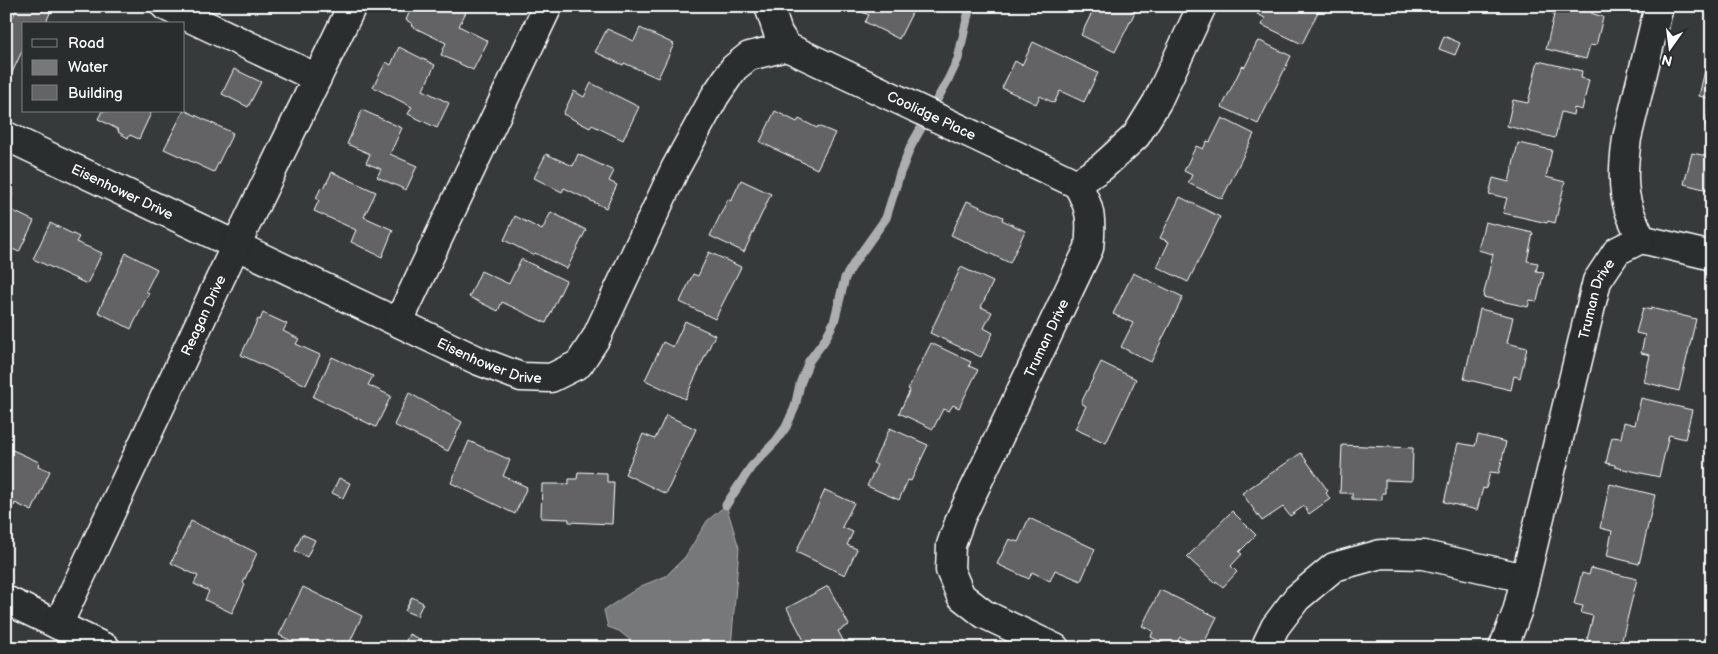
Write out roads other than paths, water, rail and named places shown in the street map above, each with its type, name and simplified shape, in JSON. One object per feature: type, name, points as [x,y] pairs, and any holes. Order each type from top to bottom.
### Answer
[{"type":"street","points":[[165,6],[317,78]]},
{"type":"street","name":"Reagan Drive","points":[[58,625],[236,244],[352,6]]},
{"type":"street","points":[[399,321],[548,6]]},
{"type":"street","points":[[769,6],[778,34],[787,47]]},
{"type":"street","points":[[1077,184],[1102,167],[1136,136],[1157,102],[1202,6]]},
{"type":"street","points":[[1659,6],[1627,138],[1624,182],[1629,211],[1641,239],[1712,256]]},
{"type":"street","name":"Eisenhower Drive","points":[[6,136],[399,321],[479,361],[521,377],[551,378],[579,364],[596,338],[676,169],[715,96],[734,68],[748,56],[787,47]]},
{"type":"street","name":"Coolidge Place","points":[[787,47],[1077,184]]},
{"type":"street","name":"Truman Drive","points":[[1055,648],[984,614],[961,596],[950,570],[951,545],[961,517],[1089,248],[1092,224],[1087,200],[1077,184]]},
{"type":"street","name":"Truman Drive","points":[[1503,648],[1517,612],[1597,281],[1618,251],[1641,239]]},
{"type":"street","points":[[1265,648],[1275,628],[1297,598],[1334,567],[1380,554],[1424,555],[1525,578]]},
{"type":"street","points":[[6,600],[106,648]]},
{"type":"water","points":[[726,505],[739,548],[731,648],[640,648],[619,631],[608,627],[604,610],[641,586],[666,576],[685,557],[707,521]]},
{"type":"waterway","points":[[726,505],[751,467],[776,441],[786,427],[795,407],[800,384],[809,361],[824,341],[834,322],[845,278],[886,218],[900,173],[911,146],[958,59],[970,6]]}]
